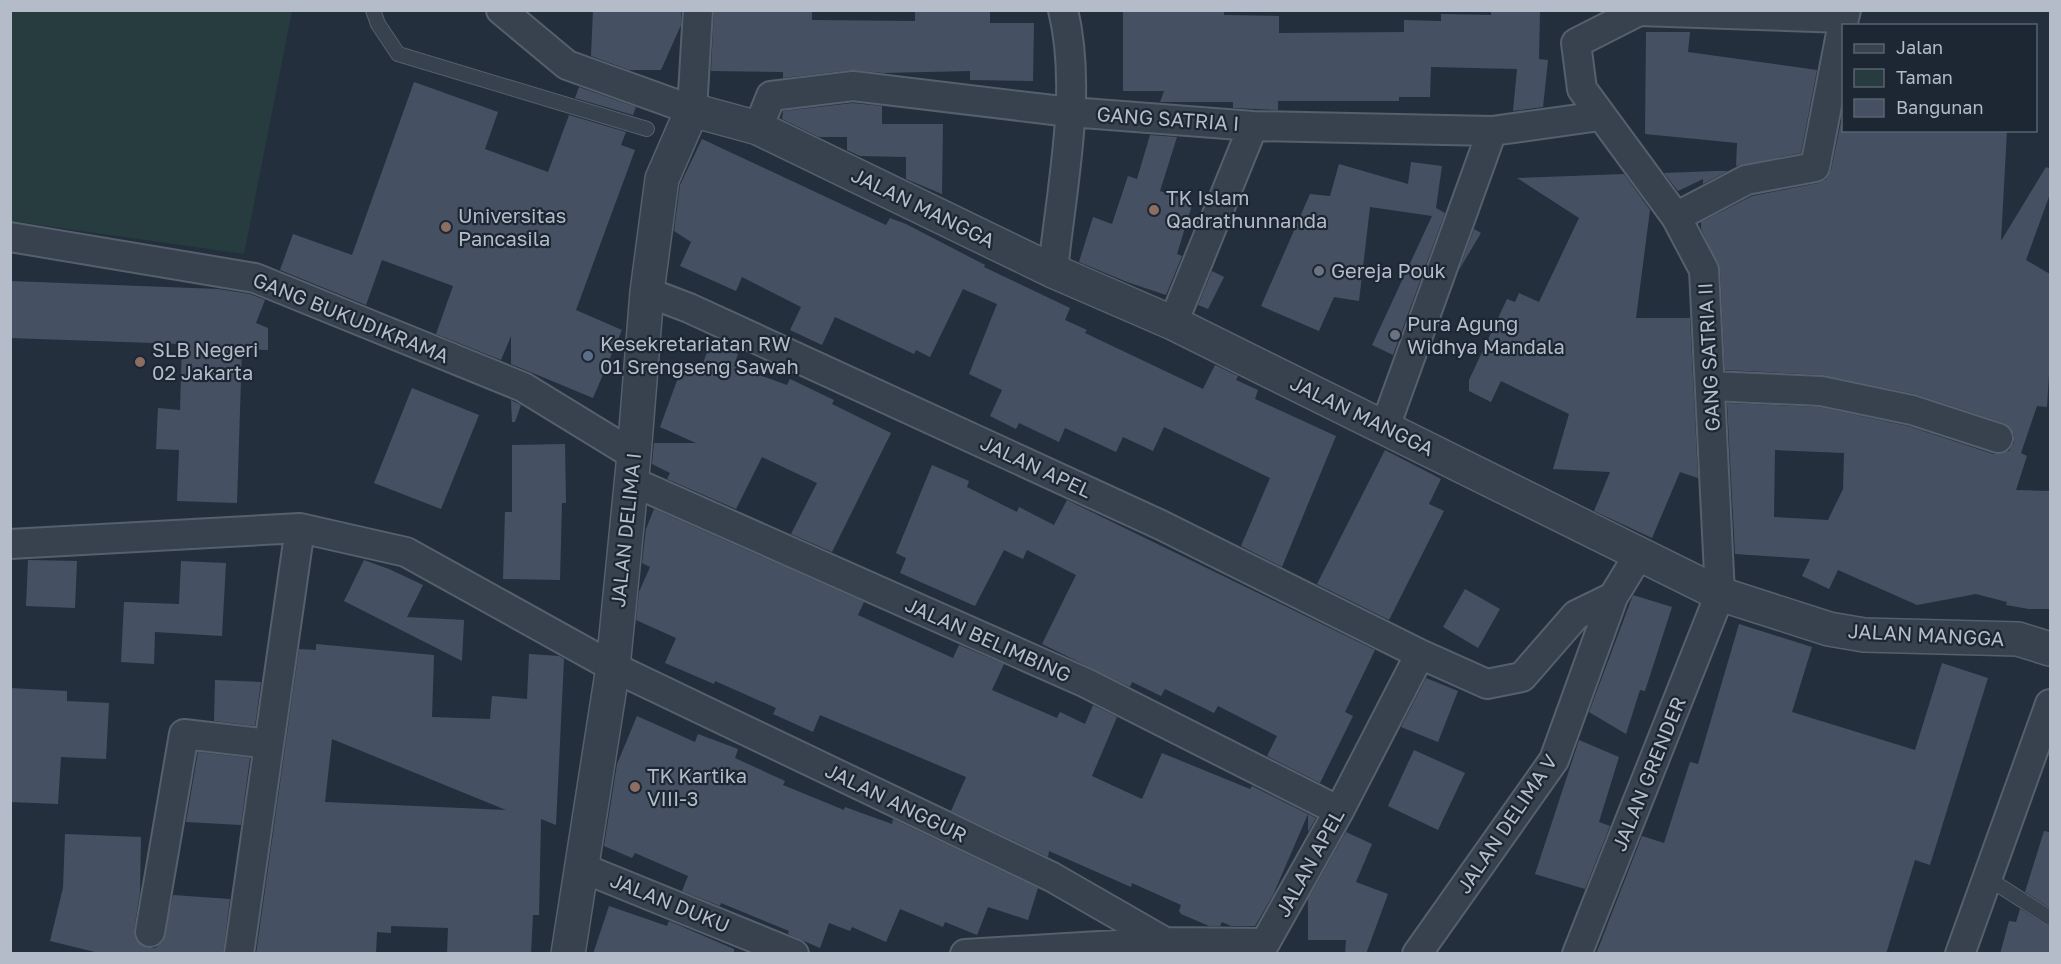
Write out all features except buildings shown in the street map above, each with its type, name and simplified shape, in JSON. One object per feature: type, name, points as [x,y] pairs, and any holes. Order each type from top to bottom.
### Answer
[{"type":"street","points":[[501,10],[567,65],[692,110],[698,10]]},
{"type":"street","points":[[1053,271],[1070,112],[1070,39],[1063,10]]},
{"type":"street","name":"GANG SATRIA II","points":[[1720,594],[1712,387],[1704,270],[1676,217],[1582,89],[1576,43],[1639,11],[1845,14]]},
{"type":"street","points":[[1676,217],[1746,180],[1815,167],[1842,29]]},
{"type":"street","name":"GANG SATRIA I","points":[[758,128],[771,96],[853,86],[1070,112],[1253,126],[1492,132],[1600,116]]},
{"type":"street","name":"JALAN MANGGA","points":[[692,110],[758,128],[1053,271],[1173,323],[1385,427],[1638,556],[1720,594],[1829,628],[1864,635],[2018,639],[2050,649]]},
{"type":"street","name":"JALAN DELIMA I","points":[[568,954],[613,667],[633,468],[646,292],[662,179],[692,110]]},
{"type":"street","points":[[1173,323],[1253,126]]},
{"type":"street","points":[[1385,427],[1492,132]]},
{"type":"street","name":"GANG BUKUDIKRAMA","points":[[10,237],[255,278],[523,387],[633,468]]},
{"type":"street","name":"JALAN APEL","points":[[646,292],[689,308],[1161,525],[1420,654],[1487,684],[1522,677],[1576,615],[1613,597]]},
{"type":"street","points":[[1712,387],[1821,391],[1912,410],[1998,438]]},
{"type":"street","name":"JALAN BELIMBING","points":[[633,468],[1086,683],[1339,810]]},
{"type":"street","points":[[239,954],[300,528]]},
{"type":"street","name":"JALAN ANGGUR","points":[[10,544],[300,528],[406,552],[613,667],[1052,877],[1165,948]]},
{"type":"street","name":"JALAN DELIMA V","points":[[1417,954],[1554,760],[1613,597],[1638,556]]},
{"type":"street","name":"JALAN GRENDER","points":[[1577,954],[1720,594]]},
{"type":"street","name":"JALAN APEL","points":[[1165,948],[1264,943],[1339,810],[1420,654]]},
{"type":"street","points":[[1960,954],[1989,879],[2050,704]]},
{"type":"street","points":[[150,932],[184,734],[269,744]]},
{"type":"street","name":"JALAN DUKU","points":[[580,867],[794,954]]},
{"type":"street","points":[[965,954],[1165,948]]},
{"type":"lane","points":[[374,10],[378,24],[398,54],[647,129]]},
{"type":"lane","points":[[1989,879],[2050,918]]},
{"type":"green space","points":[[11,10],[292,11],[244,254],[11,221]]},
{"type":"place","name":"TK Islam Qadrathunnanda","points":[[1154,210]]},
{"type":"place","name":"Universitas Pancasila","points":[[446,227]]},
{"type":"place","name":"Gereja Pouk","points":[[1319,271]]},
{"type":"place","name":"Pura Agung Widhya Mandala","points":[[1395,335]]},
{"type":"place","name":"Kesekretariatan RW 01 Srengseng Sawah","points":[[588,356]]},
{"type":"place","name":"SLB Negeri 02 Jakarta","points":[[140,362]]},
{"type":"place","name":"TK Kartika VIII-3","points":[[635,787]]}]
